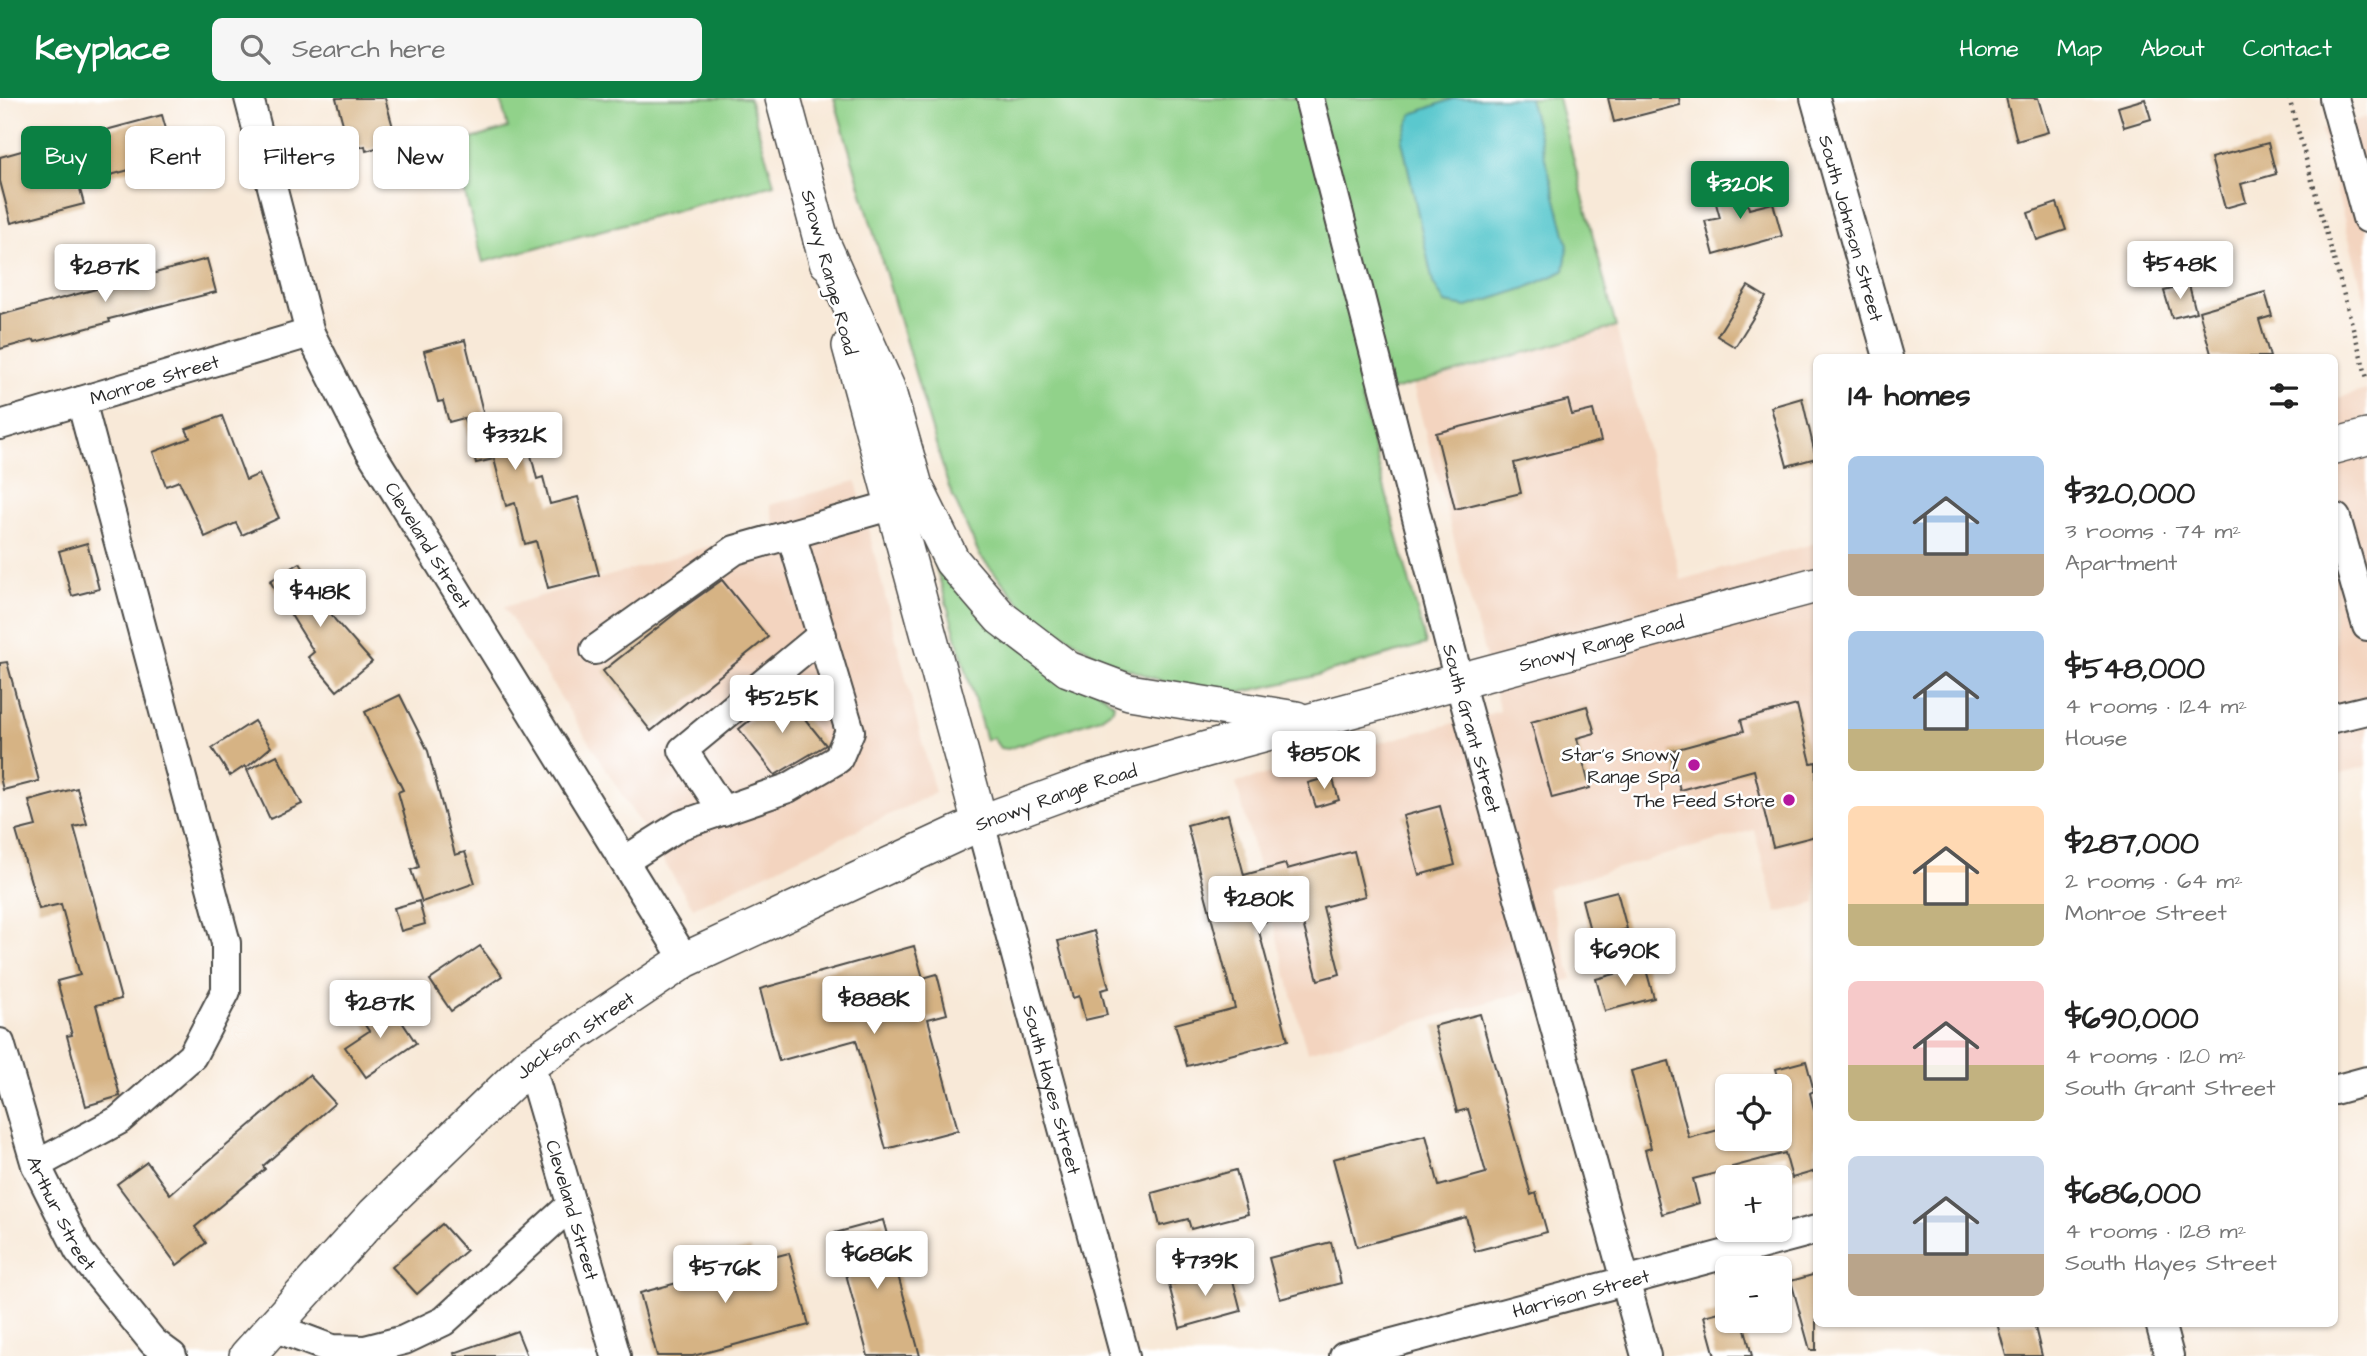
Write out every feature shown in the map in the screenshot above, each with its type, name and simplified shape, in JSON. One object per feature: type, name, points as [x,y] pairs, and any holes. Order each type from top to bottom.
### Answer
[{"type":"main road","name":"Snowy Range Road","points":[[783,98],[980,822],[1092,782],[1813,586]]},
{"type":"main road","points":[[821,240],[887,388],[915,486],[952,561],[1002,618],[1068,669],[1129,692],[1310,721]]},
{"type":"main road","points":[[2338,445],[2367,437]]},
{"type":"main road","name":"Jackson Street","points":[[247,1356],[375,1214],[530,1064],[685,960],[980,822]]},
{"type":"street","name":"Cleveland Street","points":[[249,98],[310,334],[366,444],[685,960]]},
{"type":"street","name":"South Grant Street","points":[[1309,98],[1458,681],[1646,1356]]},
{"type":"street","name":"South Johnson Street","points":[[1815,98],[1887,354]]},
{"type":"street","points":[[2334,98],[2367,218]]},
{"type":"street","name":"Monroe Street","points":[[0,425],[310,334]]},
{"type":"street","points":[[36,1165],[119,1120],[192,1056],[226,990],[226,943],[81,401]]},
{"type":"street","points":[[596,650],[735,550],[894,505]]},
{"type":"street","points":[[2338,523],[2362,588],[2367,626]]},
{"type":"street","points":[[624,861],[681,825],[788,788],[838,759],[850,731],[791,534]]},
{"type":"street","points":[[723,811],[683,750],[821,635]]},
{"type":"street","points":[[2338,717],[2367,710]]},
{"type":"street","name":"South Hayes Street","points":[[980,822],[1125,1356]]},
{"type":"street","name":"Arthur Street","points":[[0,1043],[36,1165],[79,1251],[153,1342],[172,1356]]},
{"type":"street","name":"Cleveland Street","points":[[530,1064],[616,1356]]},
{"type":"street","points":[[2338,1089],[2367,1081]]},
{"type":"street","points":[[273,1328],[332,1349],[365,1350],[404,1340],[444,1321],[571,1205]]},
{"type":"street","name":"Harrison Street","points":[[1344,1356],[1813,1231]]},
{"type":"street","points":[[2161,1327],[2169,1356]]},
{"type":"path","points":[[2289,98],[2367,378]]},
{"type":"shaded area","points":[[2367,117],[2367,308],[2321,130]]},
{"type":"shaded area","points":[[1616,327],[1681,580],[1813,544],[1813,904],[1777,913],[1754,830],[1547,888],[1572,979],[1307,1052],[1236,783],[1500,711],[1413,386]]},
{"type":"shaded area","points":[[2367,390],[2367,766],[2338,774],[2338,398]]},
{"type":"shaded area","points":[[856,481],[935,793],[693,908],[504,607],[775,527],[770,505]]},
{"type":"green space","points":[[500,98],[749,98],[774,184],[483,262],[464,189],[469,189],[469,140],[508,128]]},
{"type":"green space","points":[[834,98],[1558,98],[1616,327],[1361,399],[1426,644],[1311,677],[1229,695],[1187,690],[1106,661],[1026,610],[980,556],[948,485]]},
{"type":"green space","points":[[932,553],[1114,704],[1113,709],[1100,718],[1008,749],[1000,748],[993,738],[986,740]]},
{"type":"water","points":[[1455,98],[1529,98],[1568,245],[1564,271],[1526,288],[1467,307],[1445,303],[1433,283],[1402,140],[1412,114]]},
{"type":"building","points":[[336,98],[385,98],[393,126],[373,126],[373,149],[366,151],[365,146],[359,148],[359,126],[344,126]]},
{"type":"building","points":[[1608,98],[1679,98],[1680,105],[1614,122]]},
{"type":"building","points":[[2006,98],[2038,98],[2048,132],[2017,141]]},
{"type":"building","points":[[2145,99],[2151,119],[2124,127],[2118,107]]},
{"type":"building","points":[[162,115],[165,126],[125,126],[125,171],[111,175],[111,129]]},
{"type":"building","points":[[2268,143],[2276,174],[2241,184],[2246,202],[2225,208],[2211,158]]},
{"type":"building","points":[[21,151],[21,189],[80,189],[84,204],[11,223],[0,181],[0,157]]},
{"type":"building","points":[[1741,181],[1749,209],[1773,203],[1782,236],[1714,255],[1705,221],[1720,218],[1712,189]]},
{"type":"building","points":[[2057,203],[2066,230],[2037,240],[2028,213]]},
{"type":"building","points":[[207,259],[216,292],[109,319],[110,322],[35,342],[34,340],[0,349],[0,315]]},
{"type":"building","points":[[2189,285],[2196,312],[2172,318],[2164,291]]},
{"type":"building","points":[[1748,286],[1766,297],[1735,347],[1717,336]]},
{"type":"building","points":[[2265,292],[2272,316],[2259,320],[2269,354],[2211,354],[2199,311]]},
{"type":"building","points":[[465,340],[487,428],[522,419],[537,479],[543,477],[550,504],[578,497],[599,575],[548,588],[536,541],[525,544],[515,503],[506,506],[494,459],[476,463],[464,418],[449,422],[443,401],[438,402],[424,351]]},
{"type":"building","points":[[1802,398],[1813,445],[1813,459],[1787,466],[1771,407]]},
{"type":"building","points":[[1568,400],[1572,415],[1593,410],[1601,441],[1514,463],[1521,493],[1455,509],[1436,433]]},
{"type":"building","points":[[222,416],[246,480],[259,474],[279,518],[242,535],[236,523],[205,537],[179,481],[166,486],[153,452],[190,438],[186,429]]},
{"type":"building","points":[[87,543],[99,589],[72,596],[59,551]]},
{"type":"building","points":[[300,563],[335,620],[372,662],[337,691],[308,657],[314,652],[270,581]]},
{"type":"building","points":[[722,580],[768,637],[651,731],[603,671]]},
{"type":"building","points":[[7,662],[39,781],[3,790],[0,777],[0,663]]},
{"type":"building","points":[[784,693],[826,745],[775,775],[739,729]]},
{"type":"building","points":[[400,695],[428,751],[455,855],[465,852],[475,883],[422,902],[411,870],[419,867],[398,792],[403,790],[365,712]]},
{"type":"building","name":"The Feed Store","points":[[1797,705],[1813,763],[1813,837],[1773,847],[1754,770],[1680,790],[1670,751],[1744,731],[1741,720]]},
{"type":"building","points":[[1587,706],[1595,733],[1577,738],[1590,788],[1552,798],[1531,722]]},
{"type":"building","points":[[254,721],[271,747],[246,768],[245,766],[230,776],[212,748]]},
{"type":"building","points":[[277,755],[302,804],[270,819],[247,770]]},
{"type":"building","points":[[1332,776],[1339,800],[1316,807],[1308,783]]},
{"type":"building","points":[[77,788],[87,824],[74,827],[121,999],[96,1005],[120,1096],[86,1106],[67,1036],[72,1035],[57,981],[80,975],[61,904],[39,909],[16,831],[36,826],[29,801]]},
{"type":"building","points":[[1440,806],[1455,865],[1419,875],[1403,816]]},
{"type":"building","points":[[1228,814],[1244,875],[1285,864],[1287,869],[1354,851],[1365,896],[1323,907],[1340,974],[1318,980],[1300,912],[1257,924],[1288,1040],[1187,1066],[1175,1024],[1235,1008],[1187,825]]},
{"type":"building","points":[[1617,891],[1627,929],[1592,938],[1582,900]]},
{"type":"building","points":[[419,901],[425,924],[401,931],[394,908]]},
{"type":"building","points":[[1094,931],[1109,988],[1101,990],[1107,1015],[1085,1020],[1079,996],[1073,998],[1058,941]]},
{"type":"building","points":[[480,946],[502,976],[451,1011],[430,980]]},
{"type":"building","points":[[914,946],[923,978],[937,974],[947,1014],[928,1019],[958,1130],[886,1149],[856,1040],[779,1061],[760,989]]},
{"type":"building","points":[[1645,966],[1654,998],[1605,1011],[1596,979]]},
{"type":"building","points":[[388,1001],[416,1043],[366,1077],[345,1047],[369,1031],[361,1019]]},
{"type":"building","points":[[1480,1014],[1531,1195],[1536,1193],[1547,1232],[1475,1251],[1466,1217],[1357,1247],[1333,1159],[1426,1135],[1439,1186],[1486,1173],[1468,1109],[1457,1112],[1434,1026]]},
{"type":"building","points":[[1669,1061],[1689,1138],[1715,1131],[1715,1151],[1792,1151],[1792,1074],[1777,1074],[1776,1069],[1806,1061],[1813,1087],[1810,1093],[1813,1105],[1813,1172],[1792,1178],[1792,1165],[1788,1165],[1785,1153],[1740,1165],[1715,1165],[1715,1173],[1693,1179],[1699,1203],[1662,1214],[1645,1150],[1651,1148],[1631,1071]]},
{"type":"building","points":[[309,1075],[335,1103],[263,1166],[265,1169],[195,1227],[206,1243],[177,1265],[117,1184],[147,1162],[170,1194]]},
{"type":"building","points":[[1236,1170],[1248,1214],[1191,1229],[1188,1219],[1160,1226],[1152,1193]]},
{"type":"building","points":[[883,1220],[920,1356],[868,1356],[835,1233]]},
{"type":"building","points":[[442,1224],[466,1251],[417,1294],[392,1267]]},
{"type":"building","points":[[1331,1242],[1341,1283],[1280,1299],[1269,1258]]},
{"type":"building","points":[[750,1248],[754,1262],[789,1253],[809,1325],[693,1356],[657,1356],[640,1293],[699,1277],[695,1263]]},
{"type":"building","points":[[1230,1269],[1241,1311],[1180,1328],[1169,1285]]},
{"type":"building","points":[[1813,1275],[1816,1350],[1810,1350],[1792,1281]]},
{"type":"building","points":[[1715,1313],[1715,1333],[1746,1333],[1752,1356],[1715,1356],[1704,1316]]},
{"type":"building","points":[[1998,1327],[2035,1327],[2042,1356],[2006,1356]]},
{"type":"building","points":[[517,1331],[527,1356],[455,1356],[454,1353]]},
{"type":"place","name":"Star's Snowy Range Spa","points":[[1694,765]]},
{"type":"place","name":"The Feed Store","points":[[1789,800]]}]
